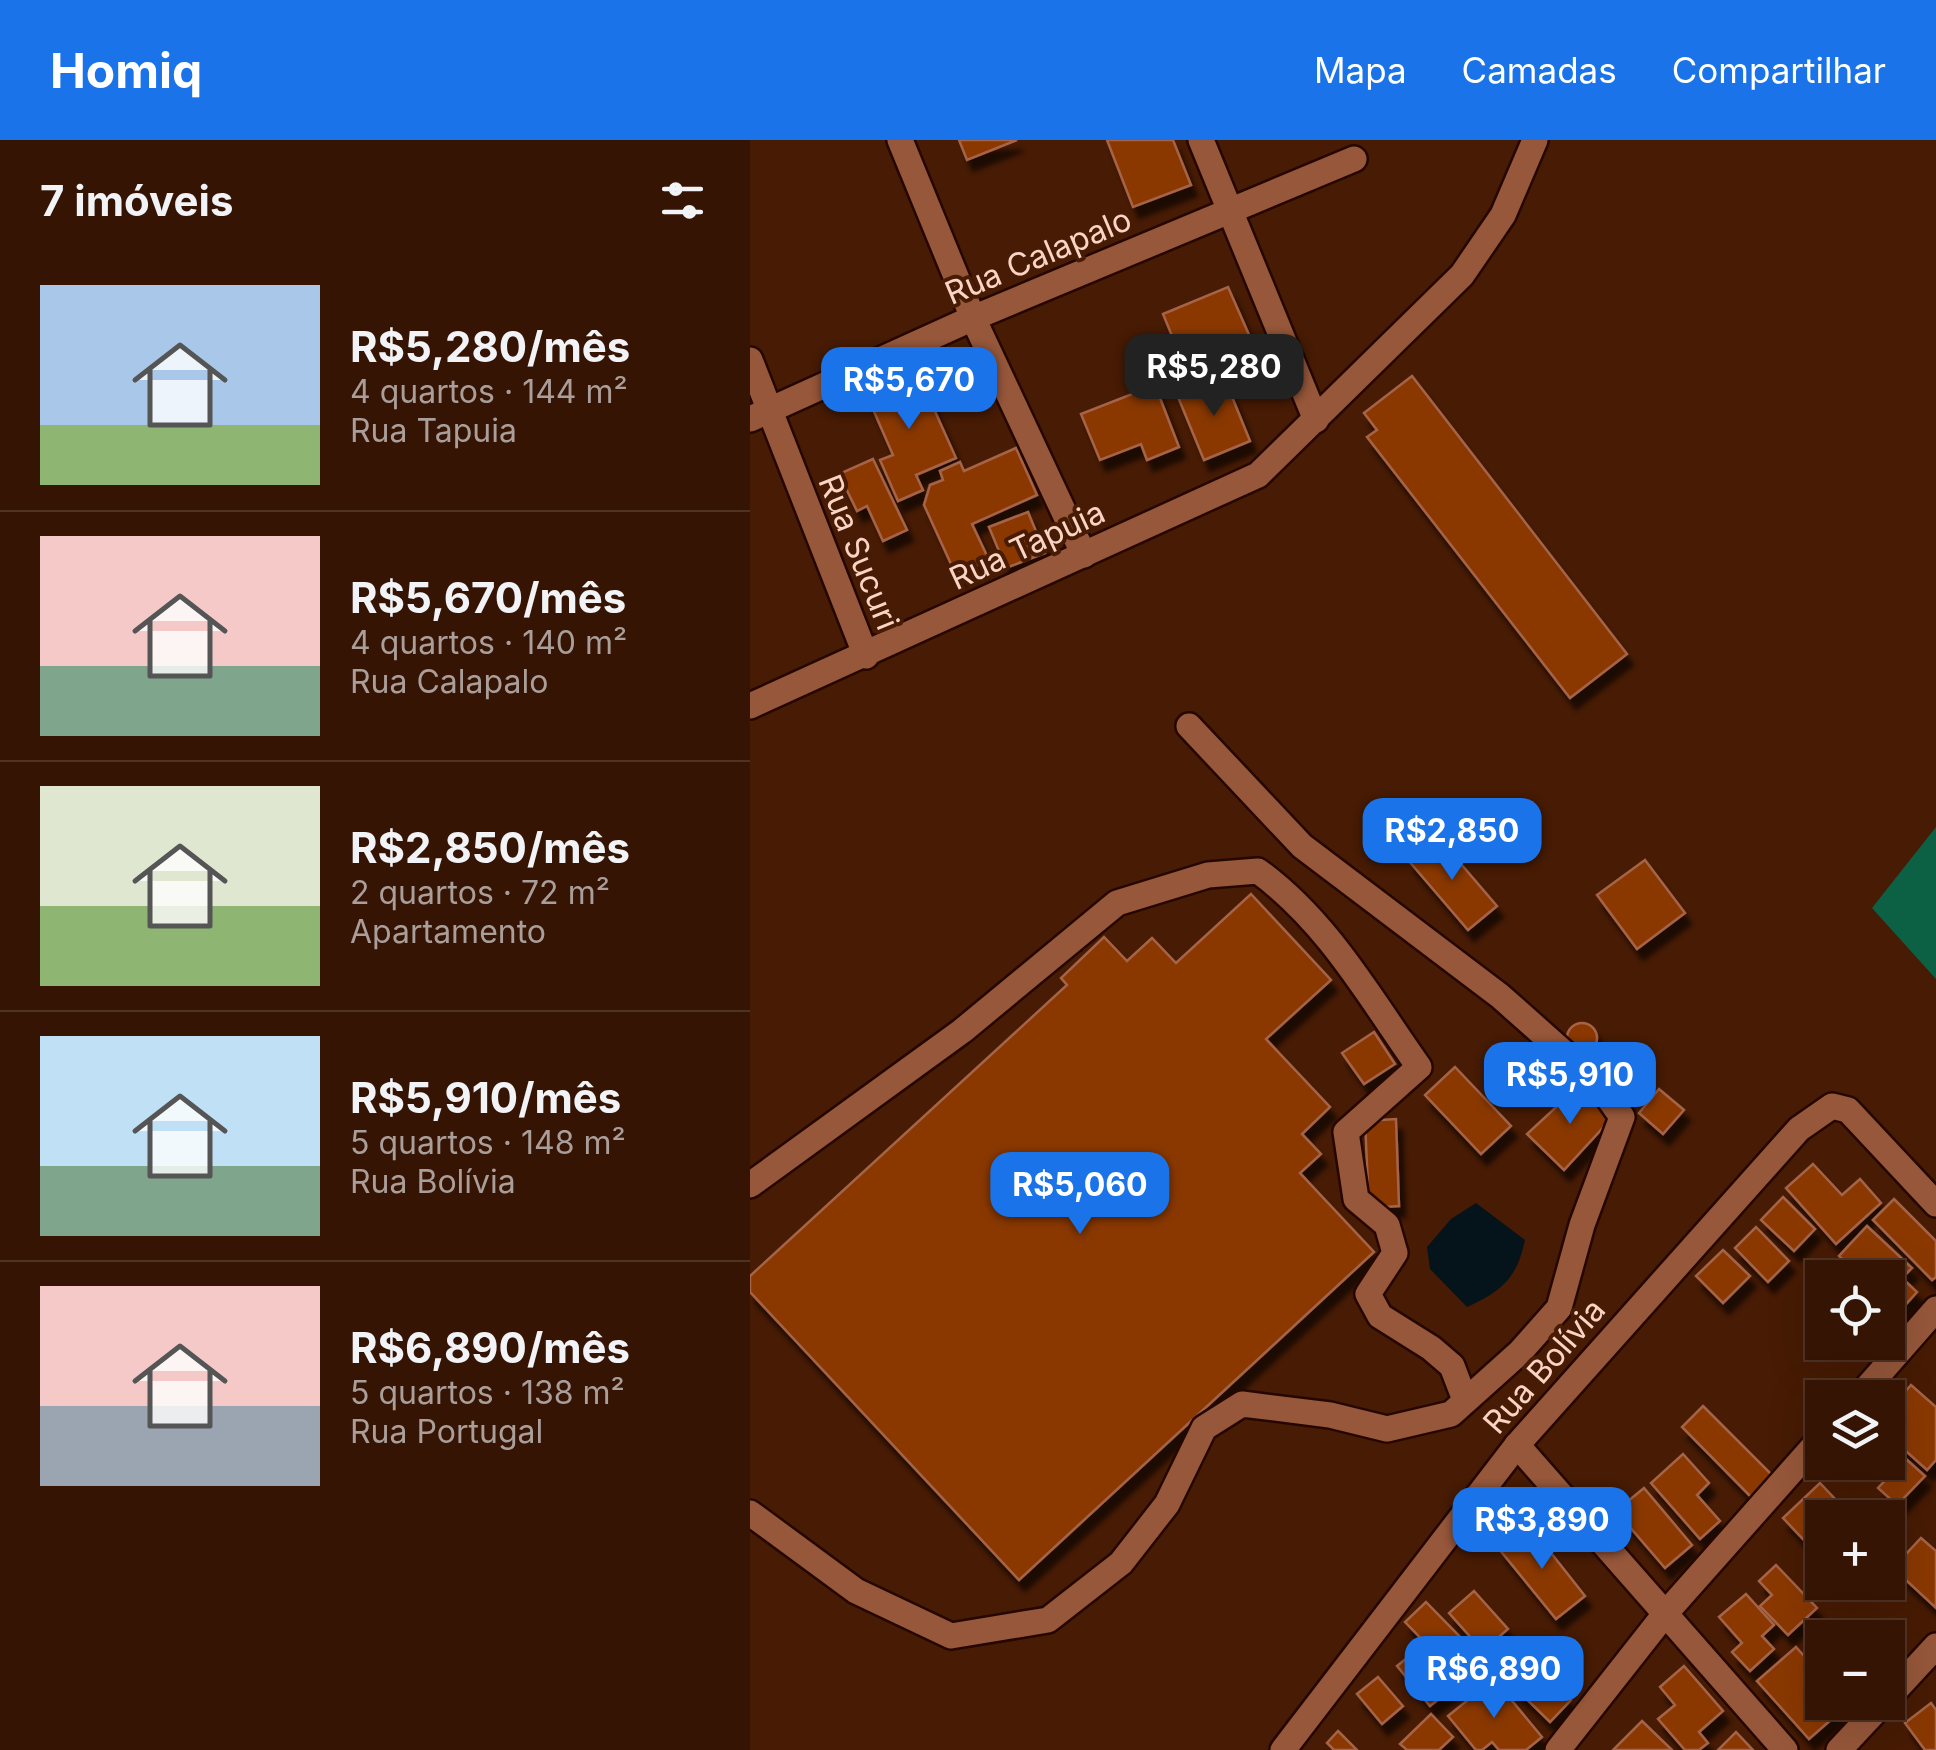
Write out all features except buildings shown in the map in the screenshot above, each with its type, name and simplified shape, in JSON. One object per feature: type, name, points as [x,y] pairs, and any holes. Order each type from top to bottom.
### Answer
[{"type":"street","points":[[900,140],[973,318],[1084,554]]},
{"type":"street","points":[[1201,140],[1316,420]]},
{"type":"street","name":"Rua Tapuia","points":[[750,706],[1258,475],[1462,275],[1503,215],[1536,140]]},
{"type":"street","name":"Rua Calapalo","points":[[759,416],[973,318],[1354,159]]},
{"type":"street","name":"Rua Sucuri","points":[[750,360],[759,416],[866,656]]},
{"type":"street","points":[[750,1513],[856,1591],[951,1636],[1048,1620],[1121,1563],[1167,1504],[1204,1428],[1242,1404],[1330,1415],[1387,1429],[1450,1414],[1520,1352],[1559,1308],[1582,1225],[1622,1117],[1598,1083],[1500,996],[1302,846],[1189,726]]},
{"type":"street","points":[[750,1184],[962,1031],[1116,903],[1208,875],[1258,870],[1286,891],[1354,969],[1420,1068],[1346,1132],[1352,1180],[1356,1198],[1387,1225],[1395,1254],[1368,1294],[1380,1316],[1452,1366],[1465,1400]]},
{"type":"street","name":"Rua Bolívia","points":[[1283,1750],[1516,1446],[1800,1130],[1832,1106],[1848,1110],[1936,1204]]},
{"type":"street","points":[[1874,1380],[1936,1309]]},
{"type":"street","points":[[1516,1446],[1785,1750]]},
{"type":"street","points":[[1558,1750],[1666,1614],[1805,1456]]},
{"type":"street","points":[[1905,1679],[1936,1646]]},
{"type":"street","points":[[1839,1750],[1867,1720]]},
{"type":"green space","points":[[1936,827],[1936,979],[1872,908]]},
{"type":"shaded area","points":[[1476,1203],[1525,1240],[1506,1282],[1467,1307],[1430,1269],[1427,1247],[1451,1219]]}]
